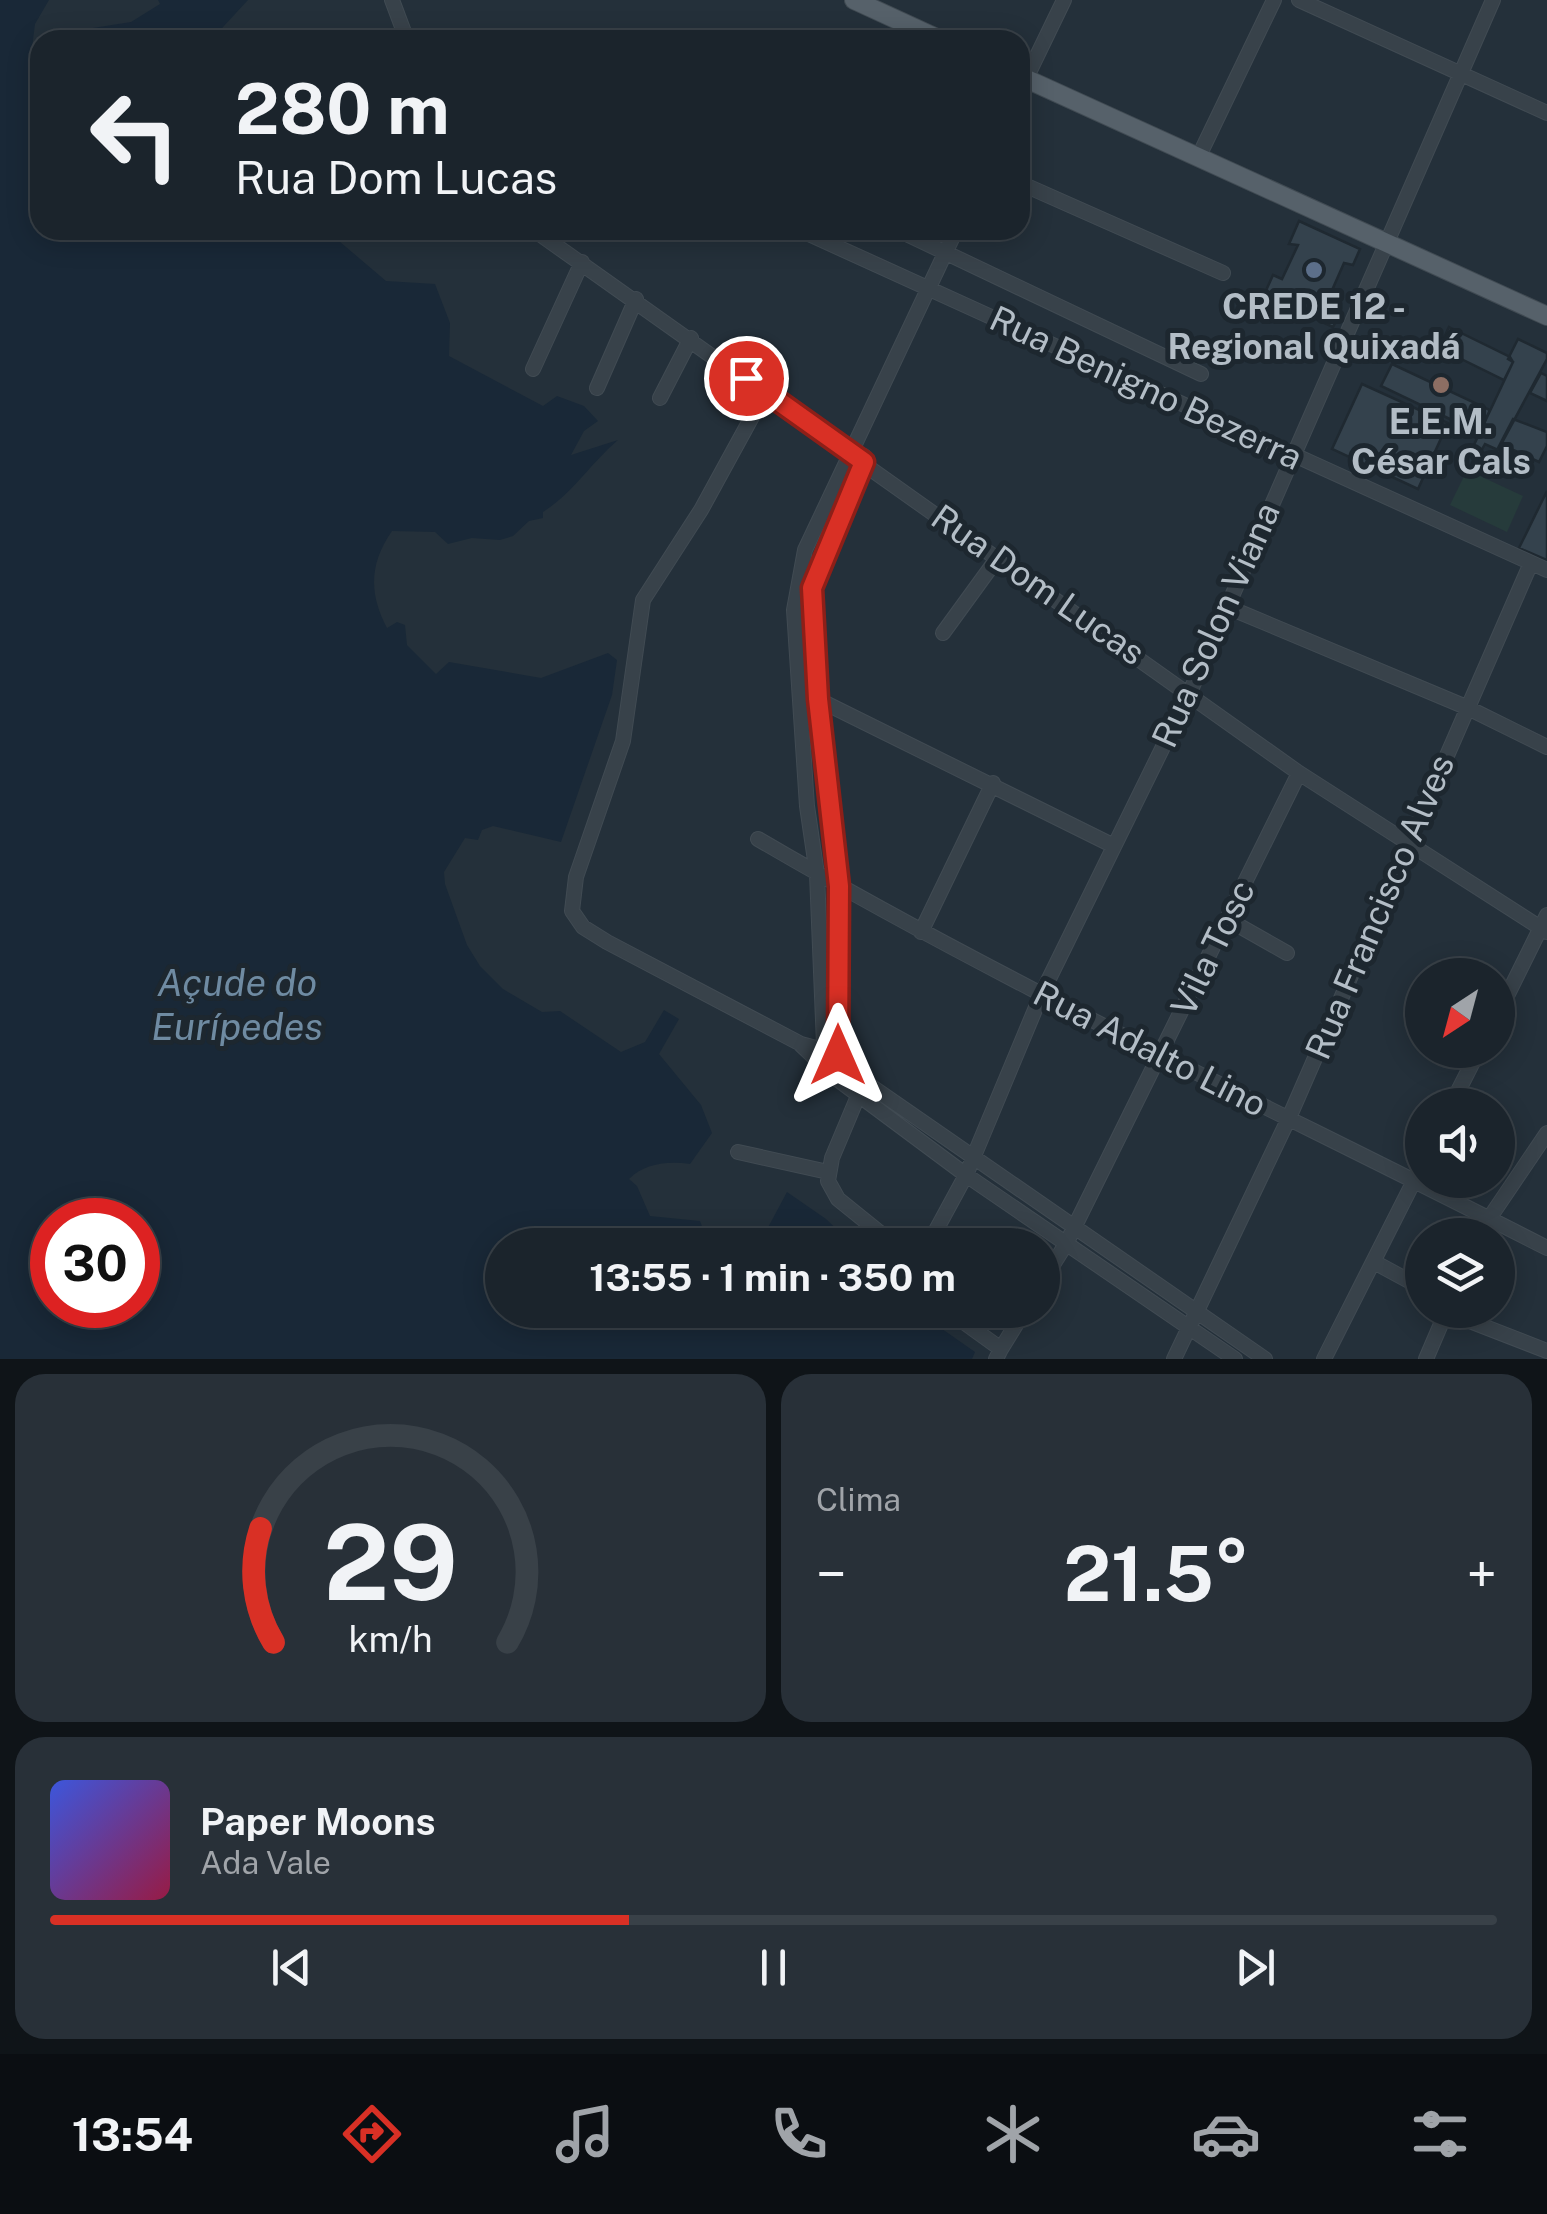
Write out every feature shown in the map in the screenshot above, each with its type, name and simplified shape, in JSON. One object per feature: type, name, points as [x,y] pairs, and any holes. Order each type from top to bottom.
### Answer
[{"type":"main road","points":[[854,0],[879,5],[923,30]]},
{"type":"main road","points":[[1030,85],[1547,316]]},
{"type":"street","points":[[392,0],[402,30]]},
{"type":"street","points":[[1030,66],[1064,0]]},
{"type":"street","points":[[1198,158],[1274,0]]},
{"type":"street","points":[[1299,0],[1547,113]]},
{"type":"street","name":"Rua Solon Viana","points":[[937,1228],[966,1175],[1042,993],[1190,692],[1290,454],[1493,0]]},
{"type":"street","points":[[1030,187],[1223,273]]},
{"type":"street","name":"Rua Dom Lucas","points":[[549,240],[999,556],[1299,773],[1545,925]]},
{"type":"street","name":"Rua Benigno Bezerra","points":[[822,240],[1547,570]]},
{"type":"street","points":[[918,240],[1201,374]]},
{"type":"street","points":[[831,1066],[817,874],[807,806],[812,588],[864,433],[952,240]]},
{"type":"street","points":[[534,369],[582,262]]},
{"type":"street","points":[[597,388],[636,299]]},
{"type":"street","points":[[660,398],[692,338]]},
{"type":"street","points":[[765,393],[701,510],[644,600],[622,741],[570,899],[583,927],[801,1044],[831,1066],[860,1096],[966,1175],[1235,1359]]},
{"type":"street","points":[[831,1066],[839,886],[794,610],[805,550],[857,457]]},
{"type":"street","points":[[943,633],[999,556]]},
{"type":"street","name":"Rua Francisco Alves","points":[[1174,1359],[1288,1120],[1531,563]]},
{"type":"street","points":[[797,581],[812,588]]},
{"type":"street","points":[[1225,606],[1466,707],[1547,747]]},
{"type":"street","points":[[810,697],[993,782],[1114,846]]},
{"type":"street","name":"Vila Tosc","points":[[1060,1254],[1299,773]]},
{"type":"street","points":[[922,932],[993,782]]},
{"type":"street","points":[[807,806],[828,806]]},
{"type":"street","name":"Rua Adalto Lino","points":[[758,839],[922,932],[1405,1178]]},
{"type":"street","points":[[1228,918],[1288,953]]},
{"type":"street","points":[[1515,982],[1545,925]]},
{"type":"street","points":[[831,1066],[862,1079],[1265,1359]]},
{"type":"street","points":[[862,1079],[860,1096],[828,1172],[838,1199],[875,1228]]},
{"type":"street","points":[[1489,1218],[1547,1133]]},
{"type":"street","points":[[738,1152],[828,1172]]},
{"type":"street","points":[[1324,1359],[1406,1198]]},
{"type":"street","name":"Rua Adalto Lino","points":[[1446,1198],[1489,1218]]},
{"type":"street","name":"Rua Adalto Lino","points":[[1515,1231],[1547,1248]]},
{"type":"street","points":[[1374,1262],[1405,1279]]},
{"type":"street","points":[[968,1328],[998,1354],[1014,1328]]},
{"type":"street","points":[[1426,1359],[1441,1328]]},
{"type":"street","points":[[1485,1328],[1540,1352]]},
{"type":"green space","points":[[1467,470],[1523,496],[1507,532],[1450,505]]},
{"type":"water","name":"Açude do Eurípedes","points":[[0,0],[49,0],[34,30],[30,30],[30,240],[338,240],[386,281],[435,284],[450,323],[449,356],[543,406],[557,396],[584,406],[598,421],[584,431],[571,455],[618,440],[564,496],[543,512],[543,518],[529,521],[513,536],[500,540],[472,538],[448,544],[435,532],[392,531],[379,555],[374,579],[377,603],[387,628],[397,622],[405,625],[407,645],[436,674],[449,662],[541,678],[608,653],[617,660],[612,695],[561,842],[493,826],[482,830],[478,840],[465,838],[444,872],[445,884],[467,945],[480,966],[503,989],[542,1012],[560,1011],[621,1052],[645,1042],[664,1010],[679,1019],[659,1054],[701,1105],[712,1133],[690,1164],[658,1164],[629,1179],[637,1186],[650,1216],[700,1221],[703,1228],[485,1228],[485,1328],[941,1328],[975,1352],[972,1359],[0,1359]]},
{"type":"water","points":[[158,0],[248,0],[220,30],[93,30],[131,22],[160,4]]},
{"type":"water","points":[[787,1192],[835,1228],[768,1228]]},
{"type":"building","name":"CREDE 12 - Regional Quixadá","points":[[1299,221],[1360,249],[1353,265],[1344,263],[1326,304],[1341,311],[1333,327],[1264,295],[1273,275],[1282,279],[1298,245],[1289,244]]},
{"type":"building","points":[[1449,327],[1510,357],[1513,362],[1504,380],[1439,348]]},
{"type":"building","points":[[1518,339],[1547,353],[1547,359],[1498,450],[1485,444],[1481,451],[1473,447],[1513,362],[1508,359]]},
{"type":"building","points":[[1392,364],[1490,410],[1479,433],[1381,386]]},
{"type":"building","points":[[1541,373],[1547,376],[1547,401],[1530,393]]},
{"type":"building","points":[[1362,384],[1448,423],[1418,489],[1332,449]]},
{"type":"building","points":[[1513,419],[1547,432],[1547,446],[1539,462],[1507,447],[1502,457],[1495,454]]},
{"type":"building","points":[[1547,491],[1547,560],[1519,548]]},
{"type":"place","name":"CREDE 12 - Regional Quixadá","points":[[1314,270]]},
{"type":"place","name":"E.E.M. César Cals","points":[[1441,385]]},
{"type":"route","points":[[746,378],[864,462],[812,588],[818,699],[839,886],[838,1055]]}]
